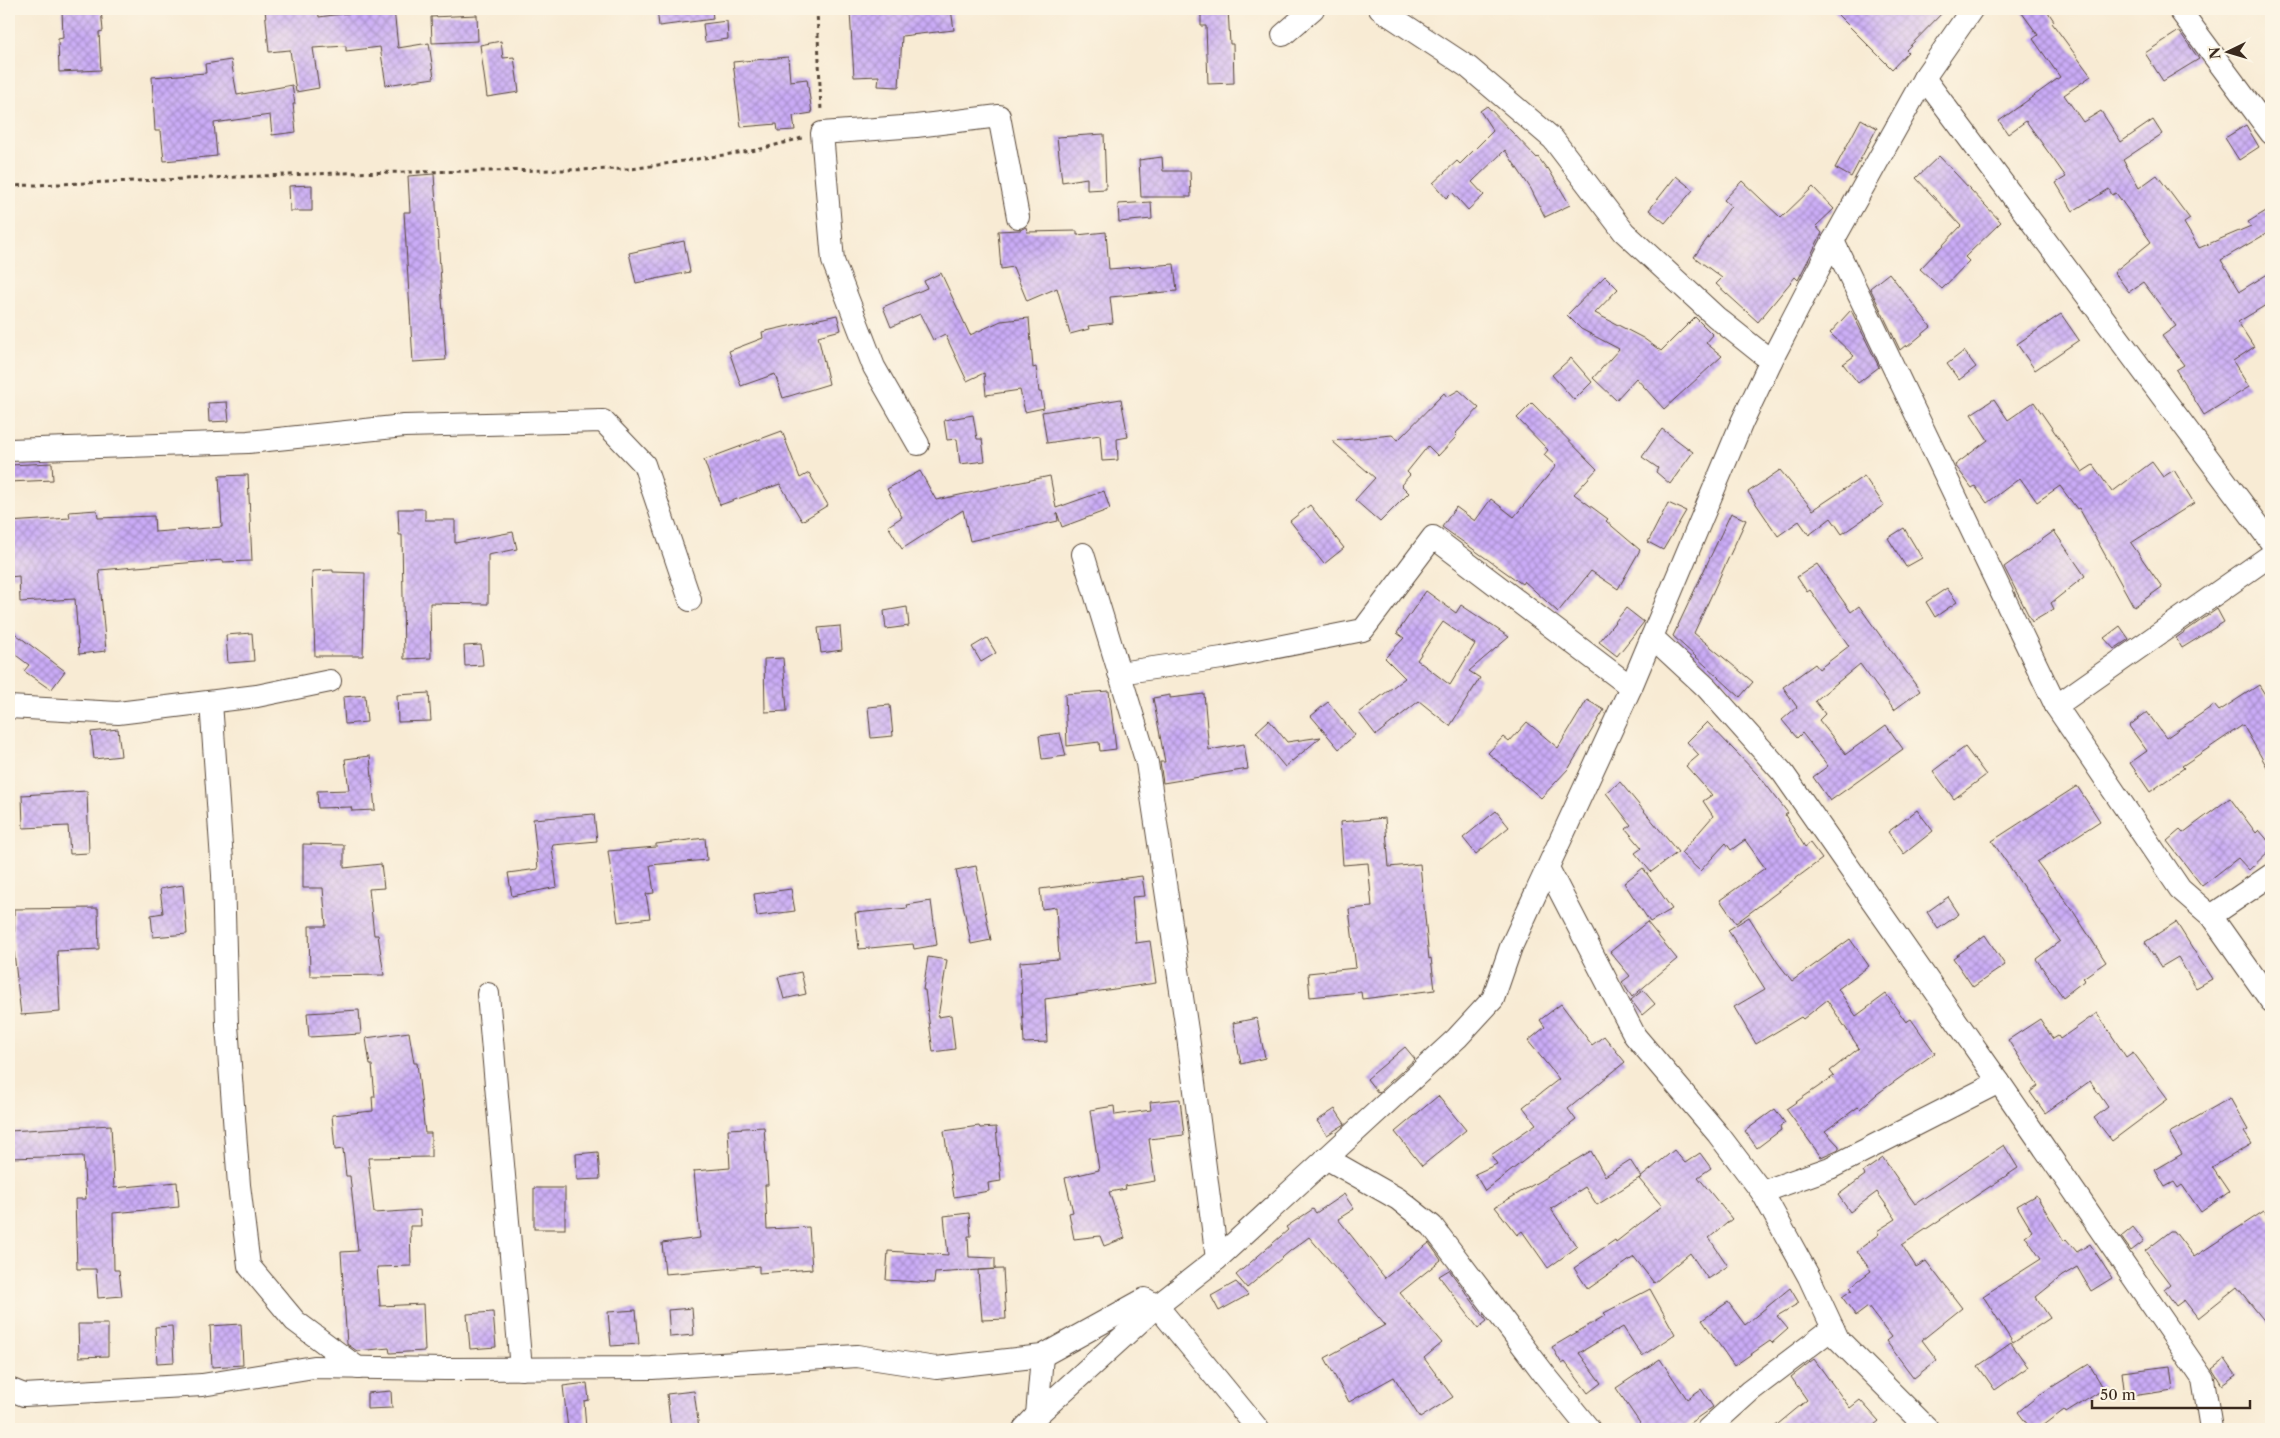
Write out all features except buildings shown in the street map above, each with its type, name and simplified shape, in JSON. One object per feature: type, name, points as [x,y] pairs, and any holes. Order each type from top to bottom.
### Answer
[{"type":"street","points":[[1283,35],[1314,9]]},
{"type":"street","points":[[1380,9],[1468,66],[1553,139],[1624,232],[1716,316],[1771,361]]},
{"type":"street","points":[[1030,1422],[1157,1306],[1217,1259],[1458,1038],[1493,999],[1511,947],[1631,687],[1742,422],[1771,361],[1833,241],[1924,78],[1972,9]]},
{"type":"street","points":[[2179,9],[2271,133]]},
{"type":"street","points":[[1924,78],[2271,542]]},
{"type":"street","points":[[918,444],[874,367],[833,261],[822,133],[916,126],[999,116],[1018,217]]},
{"type":"street","points":[[1833,241],[2056,706],[2180,890],[2212,916],[2271,1001]]},
{"type":"street","points":[[9,450],[248,442],[404,426],[603,421],[644,464],[690,600]]},
{"type":"street","points":[[1119,672],[1222,658],[1363,630],[1433,537],[1631,687]]},
{"type":"street","points":[[1083,554],[1147,762],[1188,1037],[1217,1259]]},
{"type":"street","points":[[2056,706],[2271,555]]},
{"type":"street","points":[[1652,637],[1707,688],[1783,773],[1999,1082],[2203,1379],[2211,1429]]},
{"type":"street","points":[[9,707],[118,713],[258,696],[330,680]]},
{"type":"street","points":[[211,702],[223,875],[227,1025],[239,1185],[249,1266],[295,1321],[358,1368]]},
{"type":"street","points":[[1548,868],[1634,1036],[1718,1134],[1762,1192],[1809,1277],[1838,1338],[1928,1429]]},
{"type":"street","points":[[2212,916],[2271,875]]},
{"type":"street","points":[[488,994],[521,1369]]},
{"type":"street","points":[[1762,1192],[1830,1168],[1999,1082]]},
{"type":"street","points":[[1326,1158],[1398,1199],[1432,1226],[1545,1375],[1589,1429]]},
{"type":"street","points":[[9,1389],[24,1395],[202,1385],[314,1366],[521,1369],[652,1368],[857,1356],[936,1368],[1042,1356],[1145,1300],[1157,1306],[1258,1429]]},
{"type":"street","points":[[1708,1429],[1750,1391],[1833,1328]]},
{"type":"street","points":[[1030,1422],[1042,1356]]},
{"type":"path","points":[[9,186],[337,172],[631,169],[757,150],[822,133],[817,9]]}]
